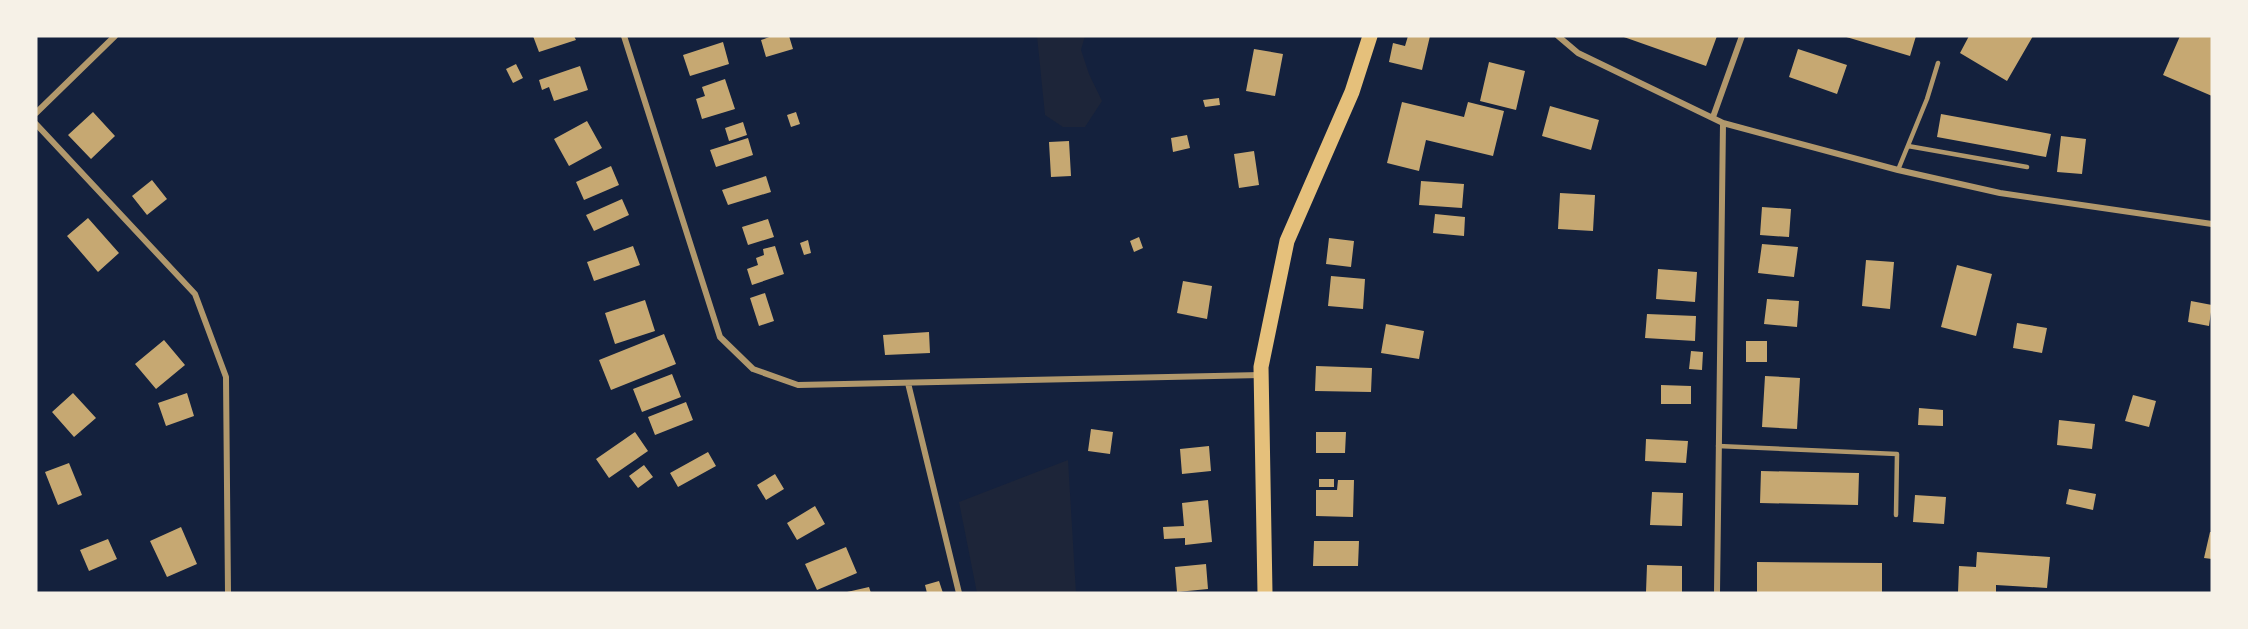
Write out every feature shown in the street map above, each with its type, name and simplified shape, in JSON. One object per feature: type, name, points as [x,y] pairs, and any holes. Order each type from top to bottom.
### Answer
[{"type":"main road","points":[[1265,593],[1261,375],[1287,241],[1352,92],[1370,36]]},
{"type":"street","points":[[36,113],[115,36]]},
{"type":"street","points":[[624,36],[720,337],[753,369],[798,385],[1261,375]]},
{"type":"street","points":[[1558,36],[1578,53],[1723,123],[1899,170],[2000,194],[2212,224]]},
{"type":"street","points":[[1713,117],[1742,36]]},
{"type":"street","points":[[1717,593],[1723,123]]},
{"type":"street","points":[[36,124],[195,294],[226,377],[228,593]]},
{"type":"street","points":[[908,383],[959,593]]},
{"type":"lane","points":[[1899,170],[1927,99],[1938,63]]},
{"type":"lane","points":[[1908,146],[2027,167]]},
{"type":"lane","points":[[1719,446],[1897,454],[1896,515]]},
{"type":"shaded area","points":[[1037,36],[1085,36],[1081,50],[1102,101],[1085,127],[1063,127],[1045,115]]},
{"type":"shaded area","points":[[1068,460],[1076,593],[977,593],[959,502]]},
{"type":"building","points":[[533,36],[574,36],[576,40],[539,52]]},
{"type":"building","points":[[772,36],[789,36],[793,49],[766,57],[761,40]]},
{"type":"building","points":[[1408,36],[1430,36],[1422,70],[1389,62],[1393,43],[1405,46]]},
{"type":"building","points":[[1621,36],[1717,36],[1706,66]]},
{"type":"building","points":[[1843,36],[1916,36],[1910,56]]},
{"type":"building","points":[[1969,36],[2033,36],[2007,81],[1960,53]]},
{"type":"building","points":[[2180,36],[2212,36],[2212,96],[2163,75]]},
{"type":"building","points":[[723,42],[729,64],[690,76],[683,55]]},
{"type":"building","points":[[1254,49],[1283,54],[1275,96],[1246,91]]},
{"type":"building","points":[[1798,49],[1847,65],[1837,94],[1789,77]]},
{"type":"building","points":[[1489,62],[1525,71],[1516,110],[1480,101]]},
{"type":"building","points":[[516,64],[523,78],[513,83],[506,69]]},
{"type":"building","points":[[580,66],[588,90],[554,101],[549,87],[542,90],[539,80]]},
{"type":"building","points":[[725,79],[735,109],[702,119],[696,99],[705,96],[702,87]]},
{"type":"building","points":[[1219,98],[1220,105],[1205,107],[1203,100]]},
{"type":"building","points":[[1402,102],[1464,117],[1468,102],[1504,111],[1493,156],[1426,140],[1419,171],[1387,163]]},
{"type":"building","points":[[1550,106],[1599,120],[1591,150],[1542,136]]},
{"type":"building","points":[[93,112],[115,136],[91,159],[68,135]]},
{"type":"building","points":[[796,112],[800,124],[791,127],[787,115]]},
{"type":"building","points":[[1941,114],[2051,134],[2046,157],[1937,137]]},
{"type":"building","points":[[587,121],[602,148],[569,166],[554,139]]},
{"type":"building","points":[[743,122],[747,135],[729,141],[725,128]]},
{"type":"building","points":[[1187,135],[1190,148],[1173,152],[1171,138]]},
{"type":"building","points":[[2061,136],[2086,139],[2082,174],[2057,172]]},
{"type":"building","points":[[748,138],[753,155],[716,167],[710,150]]},
{"type":"building","points":[[1069,141],[1071,176],[1051,177],[1049,142]]},
{"type":"building","points":[[1254,151],[1259,185],[1239,188],[1234,154]]},
{"type":"building","points":[[611,166],[619,185],[584,200],[576,182]]},
{"type":"building","points":[[766,176],[771,192],[728,205],[722,190]]},
{"type":"building","points":[[152,180],[167,199],[147,215],[132,196]]},
{"type":"building","points":[[1421,181],[1464,184],[1462,208],[1419,205]]},
{"type":"building","points":[[1560,193],[1595,195],[1593,231],[1558,229]]},
{"type":"building","points":[[622,199],[629,215],[594,231],[586,215]]},
{"type":"building","points":[[1762,207],[1791,209],[1789,237],[1760,235]]},
{"type":"building","points":[[1435,214],[1465,217],[1464,236],[1433,233]]},
{"type":"building","points":[[88,218],[119,253],[98,272],[67,236]]},
{"type":"building","points":[[768,219],[774,237],[748,245],[742,227]]},
{"type":"building","points":[[1139,237],[1143,248],[1134,252],[1130,241]]},
{"type":"building","points":[[1329,238],[1354,241],[1351,267],[1326,264]]},
{"type":"building","points":[[808,240],[811,253],[804,255],[800,243]]},
{"type":"building","points":[[1762,244],[1798,247],[1794,277],[1758,273]]},
{"type":"building","points":[[633,246],[640,265],[594,281],[587,262]]},
{"type":"building","points":[[775,246],[784,274],[752,285],[747,269],[758,265],[756,258],[764,255],[763,249]]},
{"type":"building","points":[[1866,260],[1894,262],[1890,309],[1862,306]]},
{"type":"building","points":[[1957,265],[1992,274],[1976,336],[1941,327]]},
{"type":"building","points":[[1658,269],[1697,272],[1695,302],[1656,299]]},
{"type":"building","points":[[1331,276],[1365,279],[1363,309],[1328,306]]},
{"type":"building","points":[[1183,281],[1212,286],[1207,319],[1177,313]]},
{"type":"building","points":[[765,293],[774,321],[759,326],[750,298]]},
{"type":"building","points":[[1767,299],[1799,301],[1797,327],[1764,324]]},
{"type":"building","points":[[645,300],[655,331],[615,344],[605,313]]},
{"type":"building","points":[[2191,301],[2212,305],[2209,326],[2188,322]]},
{"type":"building","points":[[1647,314],[1696,316],[1695,341],[1645,338]]},
{"type":"building","points":[[2017,323],[2047,328],[2042,353],[2013,348]]},
{"type":"building","points":[[1386,324],[1424,331],[1419,359],[1381,353]]},
{"type":"building","points":[[929,332],[930,353],[885,355],[883,335]]},
{"type":"building","points":[[664,334],[676,364],[611,390],[599,360]]},
{"type":"building","points":[[164,340],[185,365],[156,389],[135,364]]},
{"type":"building","points":[[1746,341],[1767,341],[1767,362],[1746,362]]},
{"type":"building","points":[[1691,351],[1703,352],[1702,370],[1689,369]]},
{"type":"building","points":[[1316,366],[1372,368],[1371,392],[1315,391]]},
{"type":"building","points":[[672,374],[681,397],[642,412],[633,389]]},
{"type":"building","points":[[1765,376],[1800,378],[1797,429],[1762,427]]},
{"type":"building","points":[[1661,385],[1691,386],[1691,404],[1661,404]]},
{"type":"building","points":[[73,393],[96,418],[74,437],[52,412]]},
{"type":"building","points":[[187,393],[194,416],[166,426],[158,403]]},
{"type":"building","points":[[2133,395],[2156,401],[2149,427],[2125,421]]},
{"type":"building","points":[[686,402],[693,420],[655,435],[648,417]]},
{"type":"building","points":[[1919,408],[1943,410],[1943,426],[1918,425]]},
{"type":"building","points":[[2059,420],[2095,424],[2092,449],[2057,445]]},
{"type":"building","points":[[1091,429],[1113,432],[1110,454],[1088,451]]},
{"type":"building","points":[[635,432],[648,451],[609,478],[596,459]]},
{"type":"building","points":[[1316,432],[1346,432],[1345,453],[1316,453]]},
{"type":"building","points":[[1646,439],[1688,441],[1686,463],[1645,461]]},
{"type":"building","points":[[1209,446],[1211,471],[1182,474],[1180,449]]},
{"type":"building","points":[[708,452],[716,466],[678,487],[670,473]]},
{"type":"building","points":[[69,463],[82,495],[58,505],[45,472]]},
{"type":"building","points":[[644,465],[653,477],[638,488],[629,476]]},
{"type":"building","points":[[1761,471],[1859,473],[1858,505],[1760,503]]},
{"type":"building","points":[[775,474],[784,489],[766,500],[757,485]]},
{"type":"building","points":[[1319,479],[1334,479],[1334,487],[1319,487]]},
{"type":"building","points":[[1338,480],[1354,480],[1353,517],[1316,516],[1316,490],[1337,490]]},
{"type":"building","points":[[2069,489],[2096,494],[2093,510],[2066,504]]},
{"type":"building","points":[[1652,492],[1683,493],[1682,526],[1650,525]]},
{"type":"building","points":[[1915,495],[1946,497],[1944,524],[1913,522]]},
{"type":"building","points":[[1208,500],[1212,542],[1185,545],[1185,538],[1164,539],[1163,527],[1184,526],[1182,503]]},
{"type":"building","points":[[815,506],[825,524],[797,540],[787,523]]},
{"type":"building","points":[[181,527],[197,564],[167,577],[150,541]]},
{"type":"building","points":[[2210,532],[2212,532],[2212,559],[2204,558]]},
{"type":"building","points":[[108,539],[117,559],[89,571],[80,550]]},
{"type":"building","points":[[1314,541],[1359,541],[1358,566],[1313,566]]},
{"type":"building","points":[[846,547],[857,573],[817,590],[805,564]]},
{"type":"building","points":[[1977,552],[2050,557],[2047,588],[1996,585],[1996,593],[1958,593],[1959,566],[1976,567]]},
{"type":"building","points":[[1757,562],[1882,563],[1882,593],[1757,593]]},
{"type":"building","points":[[1206,564],[1208,589],[1177,592],[1175,567]]},
{"type":"building","points":[[1647,565],[1682,566],[1682,592],[1646,592]]},
{"type":"building","points":[[939,581],[943,593],[927,593],[925,585]]},
{"type":"building","points":[[869,587],[871,593],[847,592]]}]
